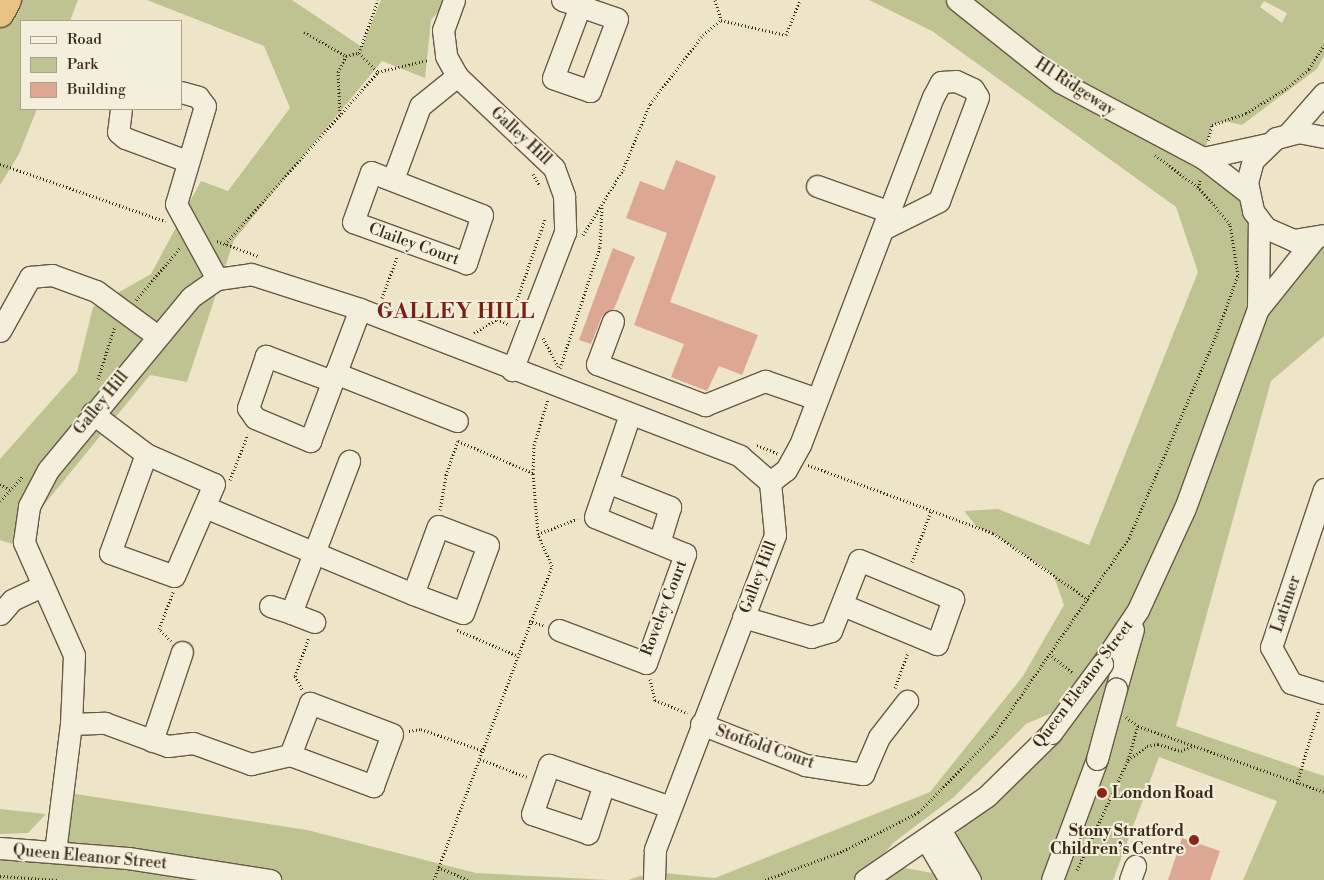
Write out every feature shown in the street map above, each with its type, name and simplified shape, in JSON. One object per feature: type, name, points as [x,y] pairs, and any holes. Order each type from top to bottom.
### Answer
[{"type":"highway","points":[[0,13],[7,0]]},
{"type":"street","name":"Galley Hill","points":[[454,0],[443,30],[446,56],[457,76],[554,168],[564,196],[565,232],[531,331],[512,370]]},
{"type":"street","name":"H1 Ridgeway","points":[[957,0],[1060,82],[1203,158],[1247,192]]},
{"type":"street","points":[[393,179],[420,106],[457,76]]},
{"type":"street","points":[[770,482],[786,470],[792,458],[817,399],[886,220],[941,82],[956,81],[973,89],[978,97],[939,200],[886,220],[817,186]]},
{"type":"street","points":[[182,92],[198,97],[205,106],[176,194],[189,232],[217,278]]},
{"type":"street","points":[[1203,158],[1267,144],[1289,133],[1324,93]]},
{"type":"street","points":[[121,110],[118,132],[126,138],[187,160]]},
{"type":"street","points":[[1289,133],[1324,137]]},
{"type":"street","points":[[1267,144],[1253,160],[1247,192],[1259,220],[1284,238],[1319,237]]},
{"type":"street","name":"Clailey Court","points":[[371,172],[482,215],[466,264],[404,241],[353,222],[371,172]]},
{"type":"street","name":"Queen Eleanor Street","points":[[865,880],[934,836],[987,796],[1051,733],[1102,664],[1138,610],[1185,508],[1258,309],[1259,220]]},
{"type":"street","name":"Queen Eleanor Street","points":[[1258,309],[1319,237]]},
{"type":"street","name":"Galley Hill","points":[[55,852],[71,724],[74,655],[24,542],[29,506],[48,470],[92,413],[156,335],[191,297],[217,278],[251,274],[366,302],[512,370],[556,377],[630,414],[740,456],[770,482],[775,536],[670,807],[655,850],[654,880]]},
{"type":"street","points":[[0,331],[30,277],[52,275],[96,290],[156,335]]},
{"type":"street","points":[[366,302],[334,377],[310,441],[255,418],[248,408],[266,356],[334,377],[457,421]]},
{"type":"street","points":[[613,321],[597,364],[696,402],[705,405],[765,381],[817,399]]},
{"type":"street","points":[[92,413],[146,454],[214,484],[174,576],[110,553],[146,454]]},
{"type":"street","points":[[595,517],[630,414]]},
{"type":"street","points":[[291,613],[312,550],[349,461]]},
{"type":"street","name":"Roveley Court","points":[[607,482],[670,506],[660,540]]},
{"type":"street","name":"Latimer","points":[[1323,697],[1291,683],[1272,647],[1324,489]]},
{"type":"street","points":[[205,507],[312,550],[413,594],[463,613],[488,545],[438,526],[413,594]]},
{"type":"street","name":"Roveley Court","points":[[558,630],[646,663],[685,554],[660,540],[595,517]]},
{"type":"street","points":[[743,617],[811,637],[831,632],[860,560],[953,599],[937,644],[914,637],[843,605]]},
{"type":"street","points":[[0,614],[12,600],[42,586]]},
{"type":"street","points":[[270,606],[314,622]]},
{"type":"street","points":[[1052,880],[1097,759],[1138,610]]},
{"type":"street","points":[[152,741],[182,652]]},
{"type":"street","name":"Stotfold Court","points":[[702,722],[805,765],[864,774],[879,737],[907,701]]},
{"type":"street","points":[[71,724],[105,723],[168,746],[193,743],[251,764],[290,755],[373,786],[392,734],[310,703],[290,755]]},
{"type":"street","points":[[604,784],[588,833],[532,814],[549,765],[604,784],[670,807]]},
{"type":"street","points":[[934,836],[950,880]]},
{"type":"street","points":[[934,836],[970,880]]},
{"type":"street","name":"Queen Eleanor Street","points":[[0,848],[128,858],[270,880]]},
{"type":"path","points":[[359,53],[378,0]]},
{"type":"path","points":[[715,0],[721,20]]},
{"type":"path","points":[[721,20],[786,35],[800,0]]},
{"type":"path","points":[[580,240],[623,170],[650,104],[703,35],[721,20]]},
{"type":"path","points":[[304,32],[346,56],[359,53]]},
{"type":"path","points":[[765,880],[843,851],[919,812],[994,735],[1089,600],[1129,538],[1216,336],[1238,275],[1230,224],[1198,188],[1203,158],[1212,126],[1246,113],[1287,88],[1309,69],[1324,45]]},
{"type":"path","points":[[359,53],[378,72]]},
{"type":"path","points":[[340,114],[338,72],[346,56]]},
{"type":"path","points":[[225,244],[378,72],[446,56]]},
{"type":"path","points":[[0,164],[262,257]]},
{"type":"path","points":[[434,880],[552,566],[538,534],[532,474],[534,444],[600,247],[602,204]]},
{"type":"path","points":[[515,306],[546,216]]},
{"type":"path","points":[[97,382],[117,321],[189,232]]},
{"type":"path","points":[[382,299],[404,241]]},
{"type":"path","points":[[366,302],[382,299],[390,303]]},
{"type":"path","points":[[512,315],[531,331],[556,377]]},
{"type":"path","points":[[469,336],[497,319],[531,331]]},
{"type":"path","points":[[556,377],[570,373]]},
{"type":"path","points":[[214,484],[230,482],[255,418]]},
{"type":"path","points":[[438,526],[446,475],[458,441],[532,474]]},
{"type":"path","points":[[755,444],[931,512],[993,533],[1089,600]]},
{"type":"path","points":[[0,501],[29,470]]},
{"type":"path","points":[[0,484],[10,490]]},
{"type":"path","points":[[905,579],[931,512]]},
{"type":"path","points":[[538,534],[595,517]]},
{"type":"path","points":[[174,576],[160,629],[182,652]]},
{"type":"path","points":[[463,613],[456,633],[518,656]]},
{"type":"path","points":[[310,703],[295,676],[314,622]]},
{"type":"path","points":[[907,701],[894,687],[914,637]]},
{"type":"path","points":[[646,663],[655,700],[702,722]]},
{"type":"path","points":[[1298,783],[1323,697]]},
{"type":"path","points":[[1075,874],[1128,760],[1138,726],[1324,792]]},
{"type":"path","points":[[392,734],[421,729],[484,751]]},
{"type":"path","points":[[1128,760],[1147,746],[1158,744],[1181,751],[1192,746]]},
{"type":"path","points":[[480,759],[542,782]]},
{"type":"path","points":[[438,868],[468,880]]},
{"type":"path","points":[[0,876],[58,880]]},
{"type":"green space","points":[[7,0],[78,0],[70,20],[20,20],[20,110],[37,110],[19,154],[0,185],[0,13]]},
{"type":"green space","points":[[147,0],[292,0],[362,47],[381,0],[448,0],[431,20],[425,78],[382,61],[234,240],[187,382],[150,375],[12,544],[0,540],[0,459],[77,372],[93,307],[151,274],[201,181],[228,191],[290,108],[264,46]]},
{"type":"green space","points":[[869,0],[1324,0],[1324,56],[1317,69],[1242,125],[1225,121],[1212,125],[1203,158],[1247,192],[1258,309],[1324,235],[1324,336],[1271,381],[1176,726],[1324,776],[1324,880],[1243,880],[1277,801],[1159,757],[1113,880],[1058,880],[1097,735],[1043,880],[977,880],[953,838],[1072,704],[1026,724],[954,797],[893,843],[863,880],[628,880],[653,872],[715,878],[930,792],[1023,676],[1064,605],[1053,574],[993,533],[977,527],[964,511],[998,509],[1089,545],[1198,272],[1176,207],[932,31]],"holes":[[[1264,1],[1287,13],[1282,23],[1260,7]]]},
{"type":"green space","points":[[63,792],[307,830],[476,873],[610,880],[0,880],[0,848],[55,852]]},
{"type":"green space","points":[[0,809],[46,814],[28,833],[0,834]]},
{"type":"green space","points":[[905,868],[938,874],[942,880],[868,880]]},
{"type":"building","points":[[676,160],[716,176],[670,302],[758,335],[742,375],[719,366],[707,391],[671,377],[684,344],[634,325],[667,233],[626,218],[640,181],[664,190]]},
{"type":"building","points":[[613,248],[635,257],[614,309],[602,316],[591,344],[579,340]]},
{"type":"building","points":[[1182,838],[1220,851],[1210,880],[1168,880]]},
{"type":"place","name":"London Road","points":[[1102,793]]},
{"type":"place","name":"Stony Stratford Children’s Centre","points":[[1194,840]]},
{"type":"district","name":"GALLEY HILL","points":[[456,312]]}]
